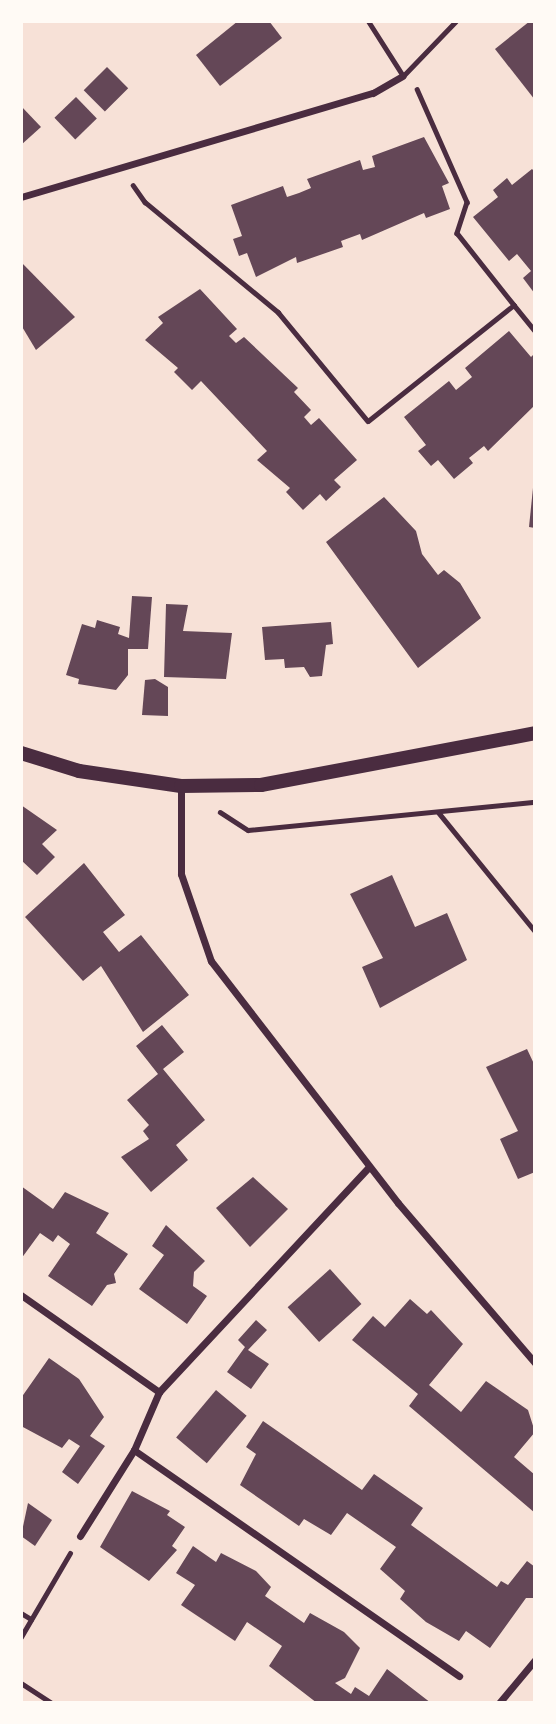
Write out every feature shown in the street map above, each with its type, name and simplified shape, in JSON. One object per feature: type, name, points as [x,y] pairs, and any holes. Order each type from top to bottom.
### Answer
[{"type":"main road","points":[[21,753],[79,771],[181,786],[261,785],[535,733]]},
{"type":"street","points":[[21,197],[373,93],[403,76]]},
{"type":"street","points":[[181,786],[181,874],[211,961],[369,1167],[535,1363]]},
{"type":"street","points":[[80,1536],[134,1450],[159,1392],[369,1167]]},
{"type":"street","points":[[21,1295],[159,1392]]},
{"type":"street","points":[[134,1450],[459,1676]]},
{"type":"street","points":[[499,1703],[535,1660]]},
{"type":"lane","points":[[368,21],[403,76],[456,21]]},
{"type":"path","points":[[403,76],[421,93],[467,202],[457,233],[535,331]]},
{"type":"path","points":[[123,169],[145,202],[278,312],[368,421],[514,304]]},
{"type":"path","points":[[181,786],[248,830],[535,802]]},
{"type":"path","points":[[439,813],[535,931]]},
{"type":"path","points":[[21,1637],[80,1536]]},
{"type":"path","points":[[21,1613],[31,1619]]},
{"type":"path","points":[[21,1683],[52,1703]]},
{"type":"building","points":[[238,21],[269,21],[282,38],[220,86],[196,55]]},
{"type":"building","points":[[530,21],[535,21],[535,100],[495,49]]},
{"type":"building","points":[[107,67],[128,88],[105,112],[84,90]]},
{"type":"building","points":[[76,97],[97,119],[75,139],[54,118]]},
{"type":"building","points":[[21,106],[41,127],[21,145]]},
{"type":"building","points":[[424,137],[449,183],[442,186],[450,209],[426,218],[424,213],[362,240],[360,234],[341,241],[343,247],[297,263],[296,257],[256,277],[247,253],[239,256],[233,239],[242,236],[231,205],[283,186],[287,197],[299,193],[311,188],[307,179],[360,160],[363,170],[375,167],[372,156]]},
{"type":"building","points":[[532,169],[535,172],[535,294],[523,278],[531,271],[517,254],[509,261],[473,217],[498,197],[493,190],[507,178],[512,185]]},
{"type":"building","points":[[21,262],[75,317],[36,350],[21,325]]},
{"type":"building","points":[[200,289],[237,329],[229,336],[236,343],[244,337],[298,388],[294,392],[311,410],[304,417],[311,425],[319,418],[357,460],[334,480],[341,487],[326,501],[320,494],[303,510],[286,492],[290,488],[257,460],[267,451],[201,381],[192,390],[174,372],[178,368],[145,340],[163,323],[158,317]]},
{"type":"building","points":[[509,331],[531,357],[535,353],[535,405],[488,451],[484,446],[469,458],[473,463],[454,479],[438,460],[431,466],[418,451],[426,445],[404,417],[449,381],[456,390],[472,377],[465,368]]},
{"type":"building","points":[[535,488],[535,528],[529,527]]},
{"type":"building","points":[[384,497],[416,531],[422,554],[438,575],[444,570],[460,583],[481,618],[418,668],[326,542]]},
{"type":"building","points":[[132,596],[152,597],[148,649],[128,649],[128,675],[116,690],[78,684],[79,679],[66,675],[82,624],[95,628],[97,620],[120,627],[118,634],[129,638]]},
{"type":"building","points":[[166,604],[188,605],[183,631],[232,633],[226,679],[164,677]]},
{"type":"building","points":[[331,622],[333,644],[326,645],[322,676],[310,677],[304,667],[285,668],[284,659],[265,660],[262,627]]},
{"type":"building","points":[[155,679],[168,687],[168,716],[142,715],[145,680]]},
{"type":"building","points":[[21,805],[57,830],[42,844],[55,857],[37,875],[21,860]]},
{"type":"building","points":[[84,863],[125,915],[103,932],[119,952],[141,935],[189,995],[143,1032],[101,966],[83,981],[25,917]]},
{"type":"building","points":[[392,875],[415,927],[447,913],[467,960],[380,1008],[362,967],[383,958],[350,894]]},
{"type":"building","points":[[162,1025],[184,1052],[163,1069],[205,1120],[176,1145],[188,1160],[151,1192],[121,1157],[149,1139],[143,1131],[149,1125],[127,1100],[158,1074],[136,1046]]},
{"type":"building","points":[[527,1049],[535,1066],[535,1172],[518,1179],[500,1139],[518,1131],[486,1067]]},
{"type":"building","points":[[253,1177],[288,1209],[250,1247],[216,1208]]},
{"type":"building","points":[[21,1186],[53,1209],[65,1192],[109,1213],[96,1233],[128,1254],[114,1274],[116,1283],[107,1285],[92,1306],[48,1276],[70,1244],[58,1235],[53,1242],[40,1233],[21,1259]]},
{"type":"building","points":[[166,1225],[205,1261],[194,1272],[193,1286],[207,1296],[187,1324],[139,1289],[164,1255],[152,1246]]},
{"type":"building","points":[[330,1269],[361,1304],[319,1342],[288,1307]]},
{"type":"building","points":[[410,1299],[427,1314],[431,1310],[463,1344],[429,1385],[461,1412],[486,1381],[528,1410],[535,1432],[514,1457],[535,1475],[535,1513],[409,1406],[418,1394],[352,1340],[373,1316],[385,1327]]},
{"type":"building","points":[[256,1320],[267,1330],[248,1350],[269,1364],[251,1389],[227,1372],[245,1347],[238,1340]]},
{"type":"building","points":[[49,1358],[79,1379],[104,1417],[90,1436],[105,1446],[78,1484],[62,1472],[80,1446],[69,1439],[62,1448],[21,1426],[21,1398]]},
{"type":"building","points":[[216,1390],[247,1416],[207,1463],[176,1437]]},
{"type":"building","points":[[263,1421],[362,1490],[374,1474],[423,1508],[411,1525],[497,1587],[501,1581],[508,1585],[527,1561],[535,1567],[535,1598],[526,1598],[490,1648],[466,1631],[459,1641],[426,1622],[400,1599],[405,1591],[380,1569],[396,1547],[347,1513],[331,1535],[304,1519],[299,1526],[240,1485],[256,1454],[246,1447]]},
{"type":"building","points":[[132,1491],[170,1511],[167,1515],[185,1527],[172,1546],[177,1550],[149,1581],[100,1547]]},
{"type":"building","points":[[28,1503],[52,1520],[35,1546],[21,1536]]},
{"type":"building","points":[[193,1546],[216,1562],[221,1553],[256,1571],[271,1587],[265,1596],[304,1623],[310,1613],[344,1632],[360,1648],[345,1678],[335,1683],[351,1694],[355,1687],[369,1696],[387,1669],[431,1703],[317,1703],[269,1666],[282,1646],[247,1622],[235,1641],[181,1605],[195,1585],[176,1573]]}]
